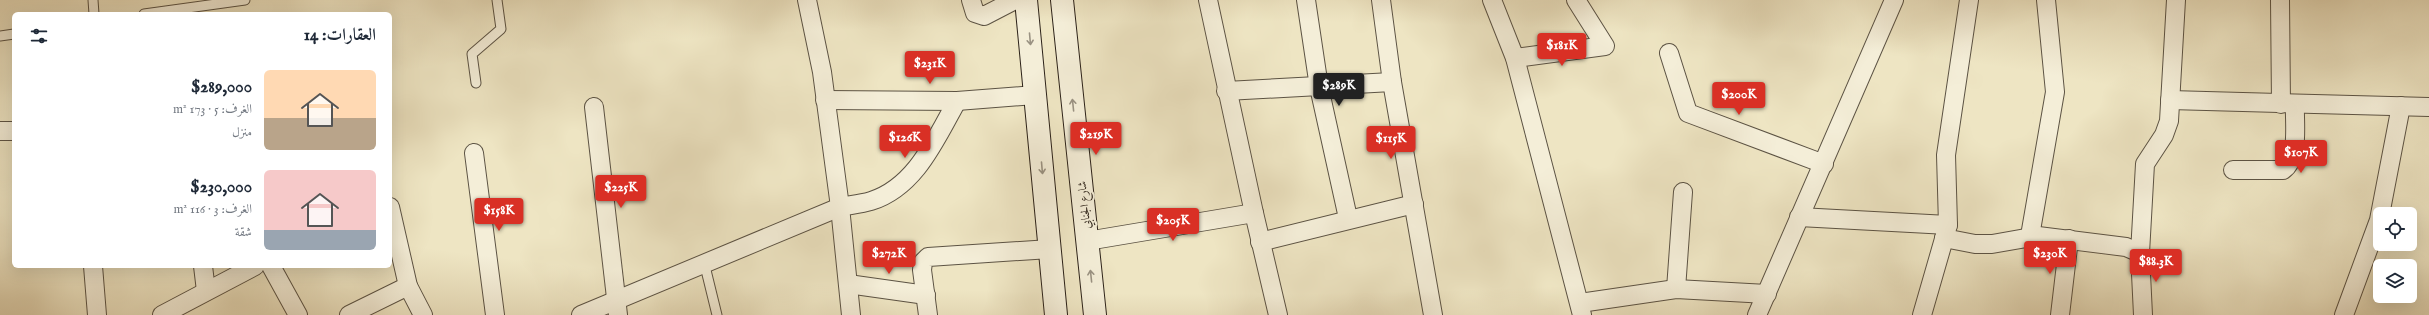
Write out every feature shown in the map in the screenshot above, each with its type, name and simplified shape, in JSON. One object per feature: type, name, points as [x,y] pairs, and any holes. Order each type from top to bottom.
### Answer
[{"type":"street","points":[[806,0],[822,72],[840,207],[851,315]]},
{"type":"street","points":[[971,0],[975,13],[984,16],[1016,0]]},
{"type":"street","points":[[1026,0],[1056,315]]},
{"type":"street","name":"شارع الجنابي","points":[[1062,0],[1095,315]]},
{"type":"street","points":[[1208,0],[1226,91],[1278,315]]},
{"type":"street","points":[[1306,0],[1319,87],[1348,218]]},
{"type":"street","points":[[1381,0],[1392,82],[1432,315]]},
{"type":"street","points":[[1492,0],[1515,58],[1581,309],[1676,290],[1767,294]]},
{"type":"street","points":[[1515,58],[1605,46],[1576,0]]},
{"type":"street","points":[[1757,315],[1799,217],[1824,164],[1894,0]]},
{"type":"street","points":[[1922,315],[1946,231],[1946,155],[1969,0]]},
{"type":"street","points":[[2030,236],[2055,92],[2046,0]]},
{"type":"street","points":[[2143,315],[2140,253],[2145,164],[2164,135],[2169,121],[2176,0]]},
{"type":"street","points":[[2234,170],[2284,170],[2289,166],[2293,158],[2280,0]]},
{"type":"street","points":[[1669,53],[1688,113],[1824,164]]},
{"type":"street","points":[[1226,91],[1392,82]]},
{"type":"street","points":[[825,100],[957,101],[1035,95]]},
{"type":"street","points":[[2170,100],[2429,107]]},
{"type":"street","points":[[581,315],[617,308],[704,262],[840,207],[871,201],[903,182],[918,167],[957,101]]},
{"type":"street","points":[[2344,315],[2378,220],[2401,106]]},
{"type":"street","points":[[594,107],[617,308]]},
{"type":"street","points":[[0,132],[12,131]]},
{"type":"street","points":[[474,153],[495,315]]},
{"type":"street","points":[[1676,290],[1683,192]]},
{"type":"street","points":[[1260,242],[1348,218],[1414,204]]},
{"type":"street","points":[[1087,241],[1254,213]]},
{"type":"street","points":[[392,216],[408,286],[423,315]]},
{"type":"street","points":[[1799,217],[1946,231],[1975,244],[1992,244],[2030,236],[2069,239],[2126,247],[2140,253]]},
{"type":"street","points":[[2060,315],[2069,239]]},
{"type":"street","points":[[928,315],[922,270],[923,262],[928,257],[1050,249]]},
{"type":"street","points":[[93,268],[97,315]]},
{"type":"street","points":[[203,268],[206,291]]},
{"type":"street","points":[[162,315],[251,268]]},
{"type":"street","points":[[272,268],[298,315]]},
{"type":"street","points":[[848,284],[926,295]]},
{"type":"street","points":[[349,315],[408,286]]},
{"type":"lane","points":[[93,0],[94,12]]},
{"type":"lane","points":[[158,12],[245,0]]},
{"type":"lane","points":[[476,83],[472,54],[501,29],[497,0]]},
{"type":"lane","points":[[0,36],[12,34]]},
{"type":"lane","points":[[704,262],[717,315]]}]
